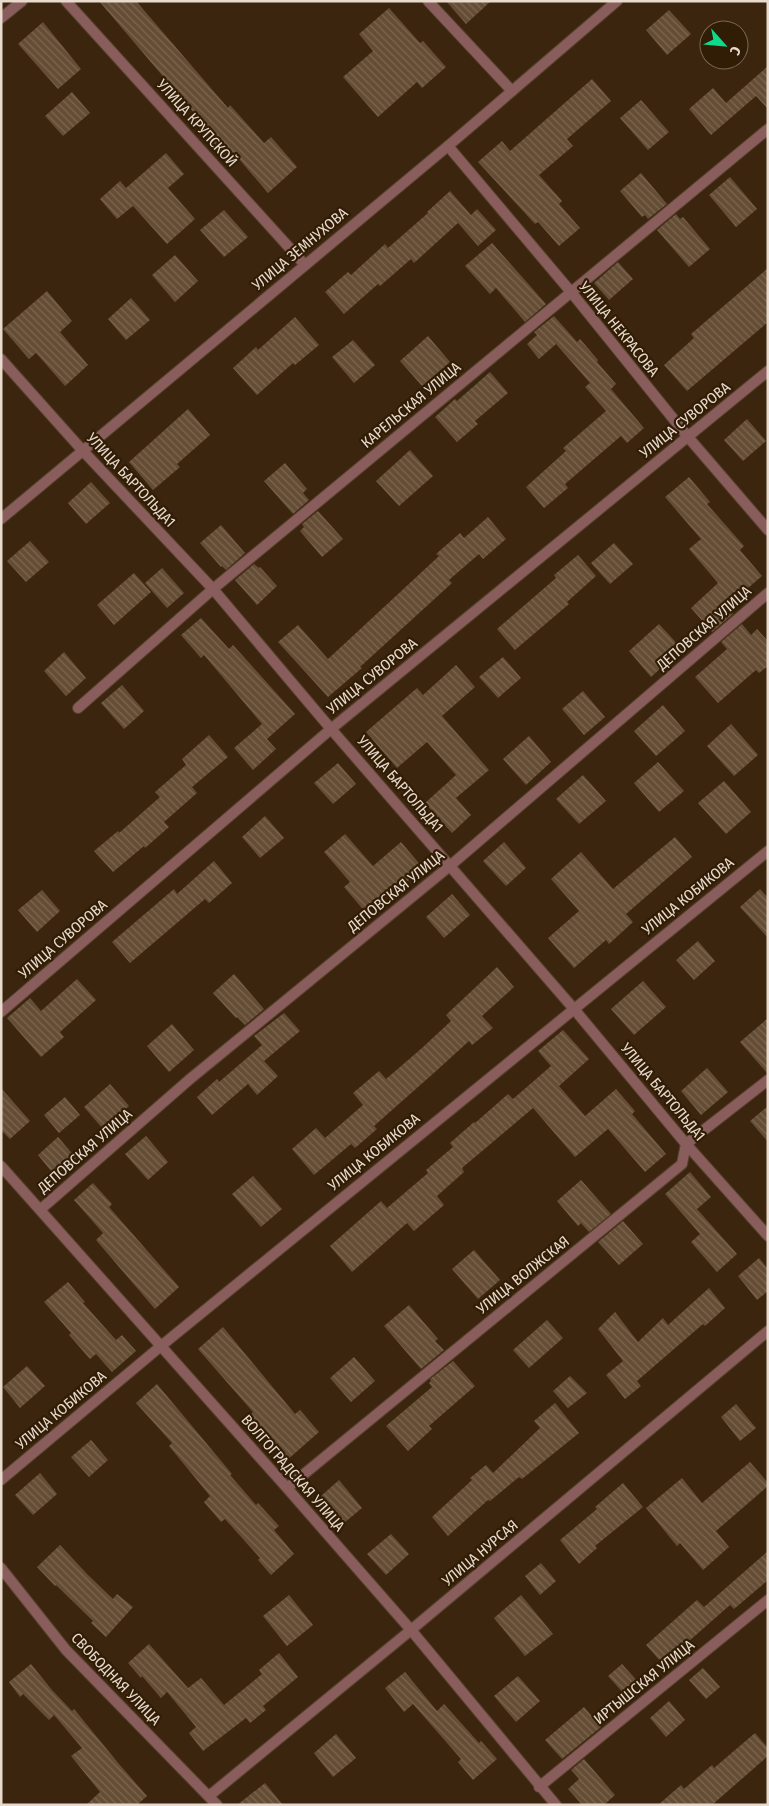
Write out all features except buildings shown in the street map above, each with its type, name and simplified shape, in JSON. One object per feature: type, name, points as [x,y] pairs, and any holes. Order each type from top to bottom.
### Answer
[{"type":"street","points":[[1,18],[22,1]]},
{"type":"street","name":"УЛИЦА КРУПСКОЙ","points":[[66,1],[305,265]]},
{"type":"street","points":[[428,1],[512,92]]},
{"type":"street","name":"УЛИЦА ЗЕМНУХОВА","points":[[1,519],[448,146],[617,1]]},
{"type":"street","name":"КАРЕЛЬСКАЯ УЛИЦА","points":[[78,708],[213,589],[768,129]]},
{"type":"street","name":"УЛИЦА НЕКРАСОВА","points":[[448,146],[571,292],[688,437],[768,530]]},
{"type":"street","name":"УЛИЦА БАРТОЛЬДА1","points":[[1,359],[83,451],[213,589],[331,729],[574,1008],[686,1144],[768,1236]]},
{"type":"street","name":"УЛИЦА СУВОРОВА","points":[[1,1012],[331,729],[768,371]]},
{"type":"street","name":"ДЕПОВСКАЯ УЛИЦА","points":[[41,1209],[190,1080],[451,865],[768,593]]},
{"type":"street","name":"УЛИЦА КОБИКОВА","points":[[1,1480],[161,1346],[768,851]]},
{"type":"street","points":[[686,1144],[768,1080]]},
{"type":"street","name":"УЛИЦА ВОЛЖСКАЯ","points":[[287,1488],[682,1164],[686,1144]]},
{"type":"street","name":"ВОЛГОГРАДСКАЯ УЛИЦА","points":[[1,1166],[41,1209],[411,1630],[556,1805]]},
{"type":"street","name":"УЛИЦА НУРСАЯ","points":[[209,1796],[411,1630],[768,1331]]},
{"type":"street","name":"СВОБОДНАЯ УЛИЦА","points":[[1,1568],[66,1650],[217,1805]]},
{"type":"street","name":"ИРТЫШСКАЯ УЛИЦА","points":[[540,1787],[768,1600]]}]
